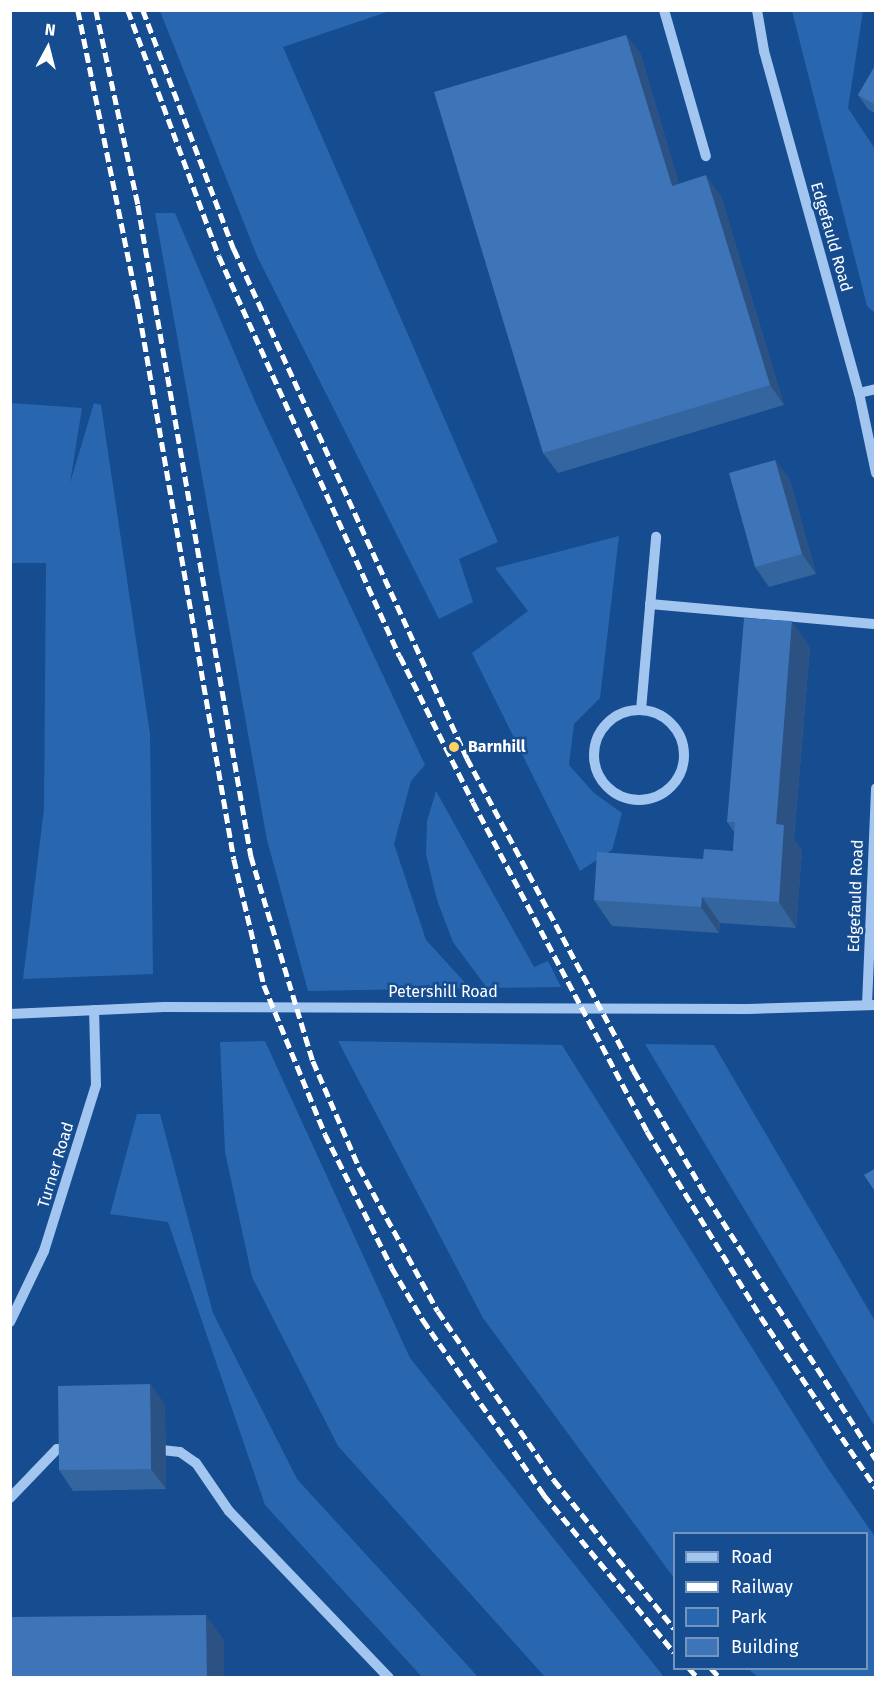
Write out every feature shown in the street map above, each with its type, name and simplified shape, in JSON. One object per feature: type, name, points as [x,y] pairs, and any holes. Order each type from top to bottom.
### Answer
[{"type":"street","points":[[664,10],[706,156]]},
{"type":"street","name":"Edgefauld Road","points":[[757,10],[764,51],[859,393],[876,473]]},
{"type":"street","points":[[859,393],[876,389]]},
{"type":"street","points":[[641,710],[656,537]]},
{"type":"street","points":[[650,604],[876,624]]},
{"type":"street","points":[[641,710],[655,713],[677,731],[684,759],[673,785],[648,800],[634,800],[606,787],[594,759],[595,744],[612,719],[641,710]]},
{"type":"street","name":"Edgefauld Road","points":[[871,1005],[876,788]]},
{"type":"street","name":"Petershill Road","points":[[10,1014],[164,1007],[871,1005]]},
{"type":"street","name":"Turner Road","points":[[10,1322],[44,1251],[96,1085],[94,1010]]},
{"type":"street","points":[[10,1498],[57,1449],[84,1448]]},
{"type":"street","points":[[142,1449],[180,1452],[196,1462],[229,1511],[389,1677]]},
{"type":"green space","points":[[160,11],[390,11],[283,47],[498,542],[459,559],[473,602],[439,619],[257,256]]},
{"type":"green space","points":[[792,11],[863,11],[848,108],[875,149],[875,313],[867,306]]},
{"type":"green space","points":[[155,213],[175,213],[257,406],[425,765],[411,781],[394,844],[426,940],[470,988],[308,991],[267,840]]},
{"type":"green space","points":[[11,403],[82,408],[70,483],[94,403],[101,405],[150,734],[153,974],[23,979],[44,809],[46,563],[11,563]]},
{"type":"green space","points":[[619,536],[600,698],[574,724],[569,765],[594,793],[622,813],[612,850],[580,871],[472,653],[528,611],[495,568]]},
{"type":"green space","points":[[436,791],[534,967],[548,961],[561,987],[487,988],[453,942],[437,900],[426,854],[427,821]]},
{"type":"green space","points":[[265,1041],[410,1358],[664,1677],[545,1677],[338,1446],[252,1277],[225,1152],[220,1042]]},
{"type":"green space","points":[[338,1041],[562,1045],[827,1467],[875,1537],[875,1677],[758,1677],[749,1670],[868,1670],[868,1532],[673,1532],[673,1577],[483,1318]]},
{"type":"green space","points":[[645,1044],[714,1045],[875,1321],[875,1427]]},
{"type":"green space","points":[[137,1114],[160,1114],[213,1313],[297,1479],[478,1677],[422,1677],[265,1505],[168,1222],[110,1214]]},
{"type":"building","points":[[626,35],[672,186],[706,175],[770,385],[543,453],[434,92]]},
{"type":"building","points":[[876,64],[876,105],[858,95]]},
{"type":"building","points":[[775,460],[802,554],[755,567],[729,473]]},
{"type":"building","points":[[744,618],[792,621],[776,824],[784,825],[779,902],[702,897],[701,907],[594,900],[597,852],[703,859],[704,849],[733,851],[735,822],[727,822]]},
{"type":"building","points":[[876,1168],[876,1193],[864,1175]]},
{"type":"building","points":[[150,1384],[151,1469],[59,1470],[58,1386]]},
{"type":"building","points":[[206,1615],[207,1677],[10,1677],[10,1617]]},
{"type":"railway","points":[[78,10],[137,299],[234,859],[264,985],[325,1134],[392,1268],[423,1320],[544,1495],[673,1651]]},
{"type":"railway","points":[[96,10],[138,205],[251,856],[313,1061],[359,1167],[438,1311],[554,1480],[673,1627]]},
{"type":"railway","points":[[128,10],[219,256],[400,656],[473,802],[647,1131],[761,1317],[876,1488]]},
{"type":"railway","points":[[143,10],[234,249],[467,758],[634,1071],[707,1197],[876,1459]]},
{"type":"railway","points":[[691,1670],[698,1678]]},
{"type":"railway","points":[[713,1670],[720,1678]]},
{"type":"place","name":"Barnhill","points":[[454,747]]}]
